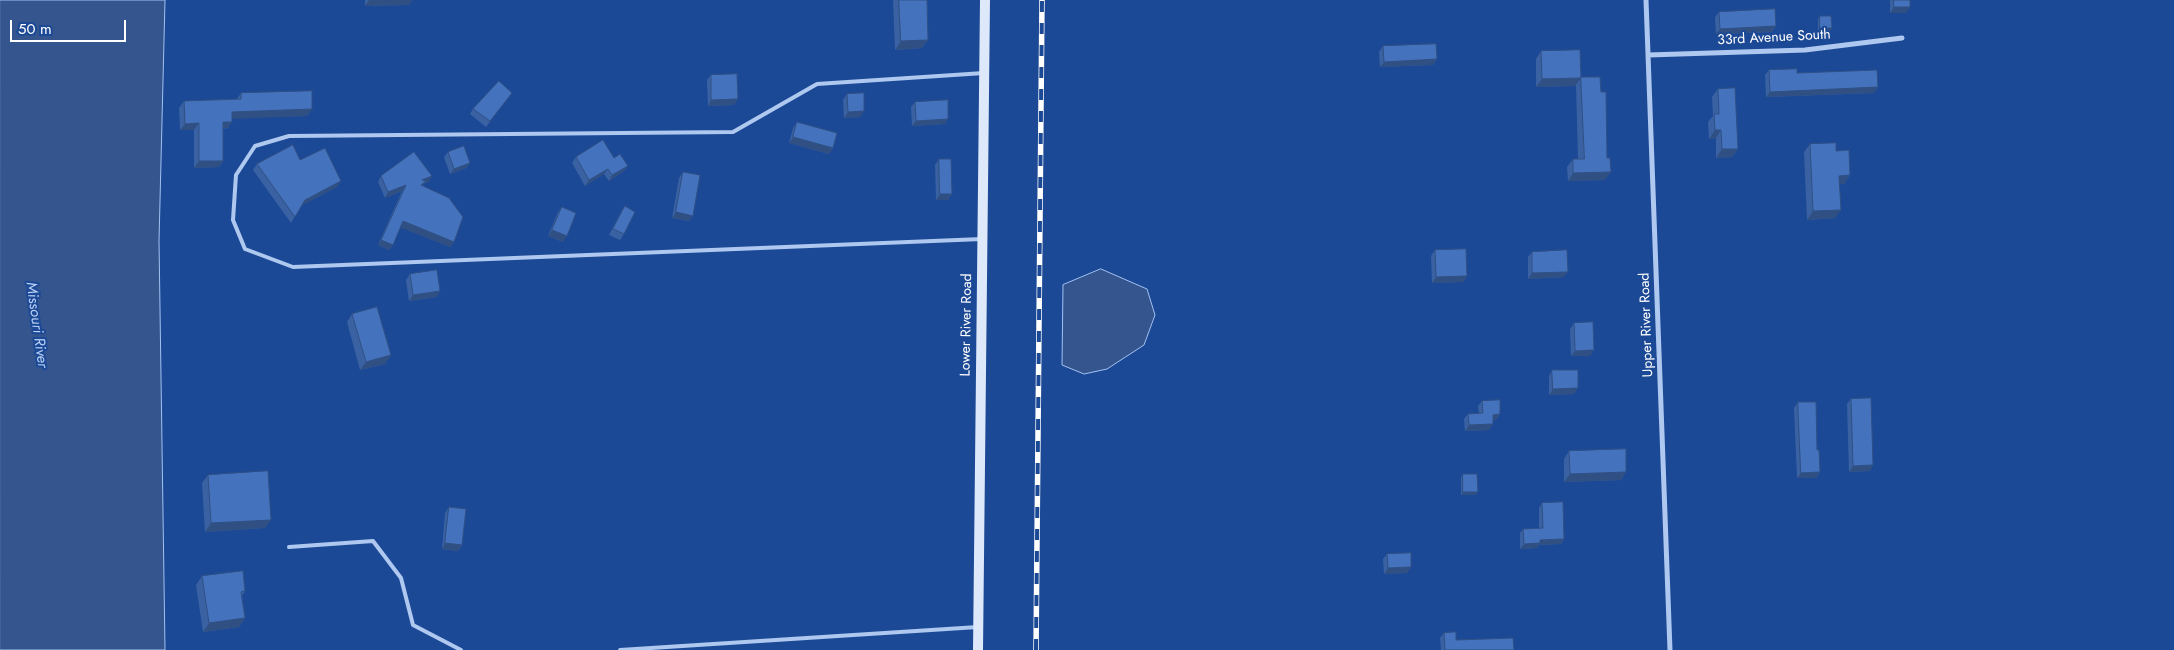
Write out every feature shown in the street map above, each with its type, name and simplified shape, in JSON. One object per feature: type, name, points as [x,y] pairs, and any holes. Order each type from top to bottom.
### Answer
[{"type":"street","name":"Lower River Road","points":[[978,650],[985,0]]},
{"type":"street","name":"Upper River Road","points":[[1646,0],[1670,650]]},
{"type":"street","name":"33rd Avenue South","points":[[1648,54],[1804,50],[1902,38]]},
{"type":"lane","points":[[982,239],[293,267],[245,249],[233,220],[236,176],[255,146],[289,136],[733,132],[817,84],[985,72]]},
{"type":"lane","points":[[289,547],[373,541],[401,578],[413,625],[461,650]]},
{"type":"lane","points":[[620,650],[978,627]]},
{"type":"water","name":"Missouri River","points":[[0,0],[165,0],[159,241],[165,650],[0,650]]},
{"type":"water","points":[[1101,269],[1147,289],[1155,315],[1144,345],[1107,369],[1084,374],[1062,365],[1063,285]]},
{"type":"building","points":[[899,0],[927,0],[928,40],[901,41]]},
{"type":"building","points":[[1894,0],[1910,0],[1910,7],[1894,7]]},
{"type":"building","points":[[1775,9],[1776,26],[1720,29],[1719,12]]},
{"type":"building","points":[[1820,16],[1831,16],[1832,28],[1820,28]]},
{"type":"building","points":[[1436,44],[1437,59],[1384,62],[1383,46]]},
{"type":"building","points":[[1580,50],[1581,78],[1542,79],[1541,51]]},
{"type":"building","points":[[1797,69],[1797,73],[1877,70],[1878,87],[1770,92],[1769,70]]},
{"type":"building","points":[[737,74],[738,99],[711,100],[711,75]]},
{"type":"building","points":[[1581,77],[1600,77],[1601,92],[1606,92],[1607,158],[1610,158],[1611,172],[1573,173],[1573,159],[1584,159]]},
{"type":"building","points":[[499,81],[512,93],[490,121],[473,109]]},
{"type":"building","points":[[1735,88],[1738,149],[1722,149],[1721,130],[1715,130],[1714,114],[1719,114],[1718,89]]},
{"type":"building","points":[[312,91],[312,109],[232,112],[232,122],[223,122],[223,161],[199,161],[199,123],[185,124],[184,101],[241,99],[241,93]]},
{"type":"building","points":[[864,93],[864,111],[848,112],[847,94]]},
{"type":"building","points":[[948,100],[948,119],[916,121],[915,102]]},
{"type":"building","points":[[797,122],[837,133],[833,148],[793,137]]},
{"type":"building","points":[[603,140],[614,158],[620,154],[628,166],[612,175],[608,169],[589,180],[576,157]]},
{"type":"building","points":[[1836,143],[1836,151],[1849,150],[1850,175],[1839,176],[1841,210],[1813,211],[1810,144]]},
{"type":"building","points":[[293,145],[300,160],[325,148],[341,181],[305,200],[295,217],[257,164]]},
{"type":"building","points":[[464,146],[470,163],[454,169],[448,152]]},
{"type":"building","points":[[414,152],[432,176],[422,180],[426,181],[421,185],[449,198],[463,217],[454,242],[403,221],[393,245],[381,240],[406,185],[388,192],[381,176]]},
{"type":"building","points":[[939,159],[951,159],[952,194],[940,194]]},
{"type":"building","points":[[683,172],[700,175],[693,216],[676,212]]},
{"type":"building","points":[[625,206],[635,212],[624,234],[613,229]]},
{"type":"building","points":[[562,207],[576,213],[567,236],[552,230]]},
{"type":"building","points":[[1466,249],[1467,276],[1436,277],[1435,250]]},
{"type":"building","points":[[1567,250],[1568,272],[1532,273],[1532,252]]},
{"type":"building","points":[[437,270],[440,291],[413,295],[410,274]]},
{"type":"building","points":[[377,307],[391,355],[366,362],[352,314]]},
{"type":"building","points":[[1593,322],[1594,350],[1575,351],[1574,323]]},
{"type":"building","points":[[1552,370],[1578,370],[1578,388],[1553,389]]},
{"type":"building","points":[[1871,398],[1873,465],[1853,466],[1851,399]]},
{"type":"building","points":[[1500,400],[1500,414],[1493,415],[1493,424],[1469,425],[1468,414],[1483,413],[1482,401]]},
{"type":"building","points":[[1798,402],[1816,402],[1817,450],[1819,450],[1820,472],[1801,473]]},
{"type":"building","points":[[1626,449],[1626,472],[1570,474],[1569,451]]},
{"type":"building","points":[[268,471],[271,520],[211,523],[208,475]]},
{"type":"building","points":[[1463,474],[1477,474],[1478,492],[1463,492]]},
{"type":"building","points":[[1563,502],[1564,539],[1540,540],[1540,543],[1524,544],[1523,529],[1543,528],[1542,503]]},
{"type":"building","points":[[449,507],[466,509],[462,545],[445,543]]},
{"type":"building","points":[[1411,553],[1411,567],[1388,568],[1387,554]]},
{"type":"building","points":[[243,571],[245,591],[241,592],[245,618],[209,623],[202,576]]},
{"type":"building","points":[[1456,632],[1456,640],[1513,638],[1514,650],[1445,650],[1444,633]]},
{"type":"railway","points":[[1036,650],[1042,0]]}]
